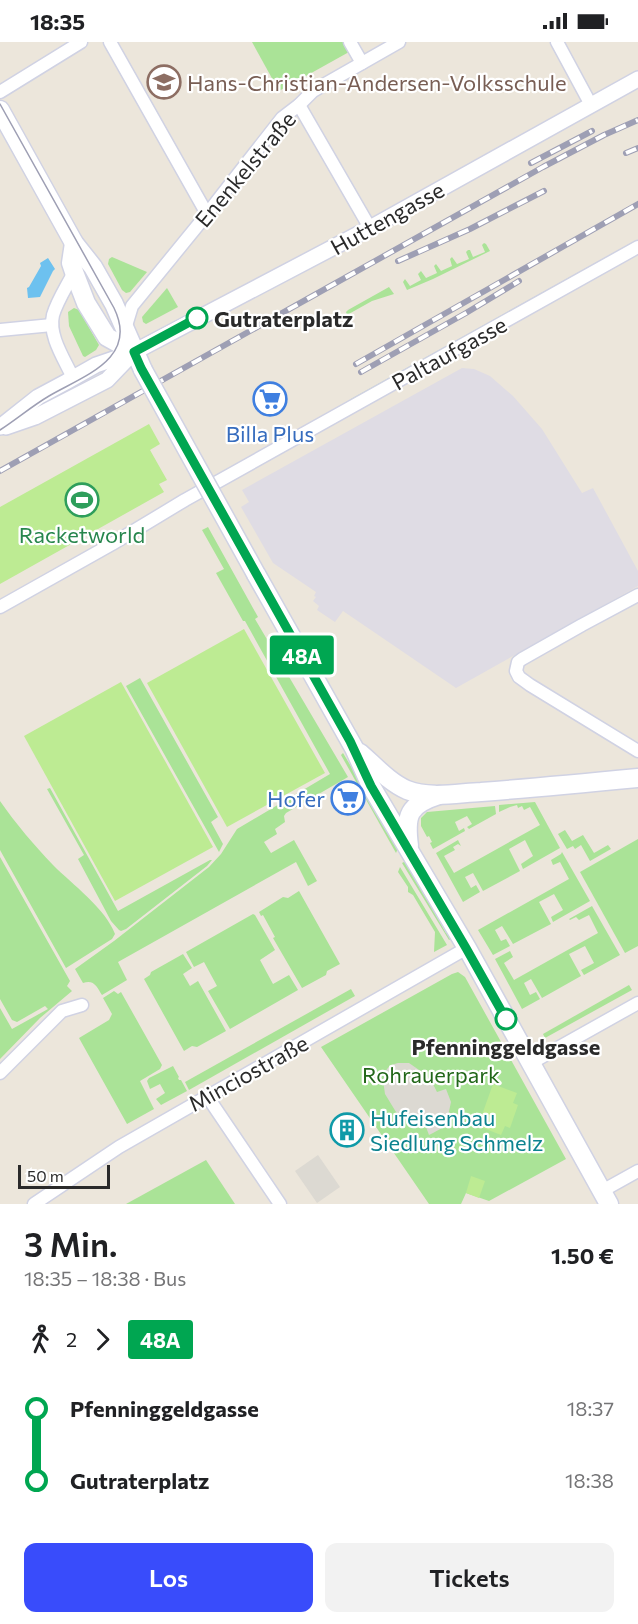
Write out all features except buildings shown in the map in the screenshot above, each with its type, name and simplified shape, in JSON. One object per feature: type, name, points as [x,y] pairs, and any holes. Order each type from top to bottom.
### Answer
[{"type":"main road","points":[[0,110],[74,243],[98,275],[114,304],[143,370],[354,748],[371,786],[466,948],[606,1197]]},
{"type":"main road","points":[[74,243],[71,263],[86,303],[107,337],[134,352]]},
{"type":"main road","points":[[354,748],[397,785],[409,791],[441,795],[638,778]]},
{"type":"main road","points":[[409,850],[406,824],[410,815],[420,802],[441,795]]},
{"type":"street","points":[[0,92],[81,42]]},
{"type":"street","points":[[110,42],[207,214]]},
{"type":"street","points":[[350,42],[362,63]]},
{"type":"street","name":"Enenkelstraße","points":[[124,329],[132,306],[282,117],[313,91],[399,42]]},
{"type":"street","points":[[557,42],[591,105]]},
{"type":"street","name":"Huttengasse","points":[[0,428],[38,397],[96,365],[134,352],[370,228],[638,79]]},
{"type":"street","points":[[299,105],[370,228]]},
{"type":"street","name":"Paltaufgasse","points":[[0,607],[185,500],[638,247]]},
{"type":"street","points":[[74,272],[53,316],[52,325],[55,338],[74,378]]},
{"type":"street","points":[[0,330],[52,325]]},
{"type":"street","name":"Huttengasse","points":[[0,428],[35,417],[107,380],[134,352]]},
{"type":"street","points":[[638,595],[518,662],[516,672],[591,723],[638,751]]},
{"type":"street","name":"Minciostraße","points":[[34,1204],[118,1147],[466,948]]},
{"type":"street","points":[[531,1063],[638,1002]]},
{"type":"street","points":[[0,1073],[62,1011],[82,1005]]},
{"type":"street","points":[[207,1096],[280,1204]]},
{"type":"street","points":[[606,1197],[638,1171]]},
{"type":"shaded area","points":[[462,368],[474,369],[490,376],[513,396],[542,429],[582,493],[593,488],[638,571],[638,586],[456,688],[343,611],[335,622],[317,610],[319,606],[313,601],[316,592],[273,563],[241,507],[249,502],[242,490]]},
{"type":"shaded area","points":[[398,1063],[409,1063],[422,1072],[431,1080],[437,1092],[446,1089],[451,1102],[442,1128],[429,1135],[426,1127],[405,1120],[396,1112],[385,1094],[383,1080],[387,1069]]},
{"type":"shaded area","points":[[318,1155],[340,1187],[317,1203],[295,1171]]},
{"type":"green space","points":[[252,42],[343,42],[349,52],[279,91]]},
{"type":"green space","points":[[633,242],[635,245],[340,409],[351,399]]},
{"type":"green space","points":[[484,243],[490,251],[407,290],[403,282],[405,279],[410,286],[421,280],[418,274],[421,271],[426,278],[437,273],[434,266],[436,264],[441,271],[452,266],[450,259],[452,257],[457,264],[469,259],[466,252],[468,250],[473,257],[485,252],[482,245]]},
{"type":"green space","points":[[112,257],[147,272],[130,292],[126,293],[122,290],[108,264]]},
{"type":"green space","points":[[389,287],[394,294],[372,301],[347,315],[348,310]]},
{"type":"green space","points":[[167,288],[178,307],[146,324],[142,317]]},
{"type":"green space","points":[[74,308],[79,310],[99,345],[96,350],[85,357],[69,326],[68,312]]},
{"type":"green space","name":"Racketworld","points":[[149,424],[160,444],[150,450],[167,480],[159,484],[164,492],[0,584],[0,507]]},
{"type":"green space","points":[[208,527],[258,617],[255,619],[348,777],[286,813],[285,822],[275,829],[277,834],[264,842],[271,853],[294,840],[317,881],[308,886],[296,862],[118,962],[127,980],[102,995],[93,983],[83,983],[75,969],[209,867],[221,854],[237,829],[330,774],[216,573],[224,569],[202,530]]},
{"type":"green space","points":[[244,629],[325,773],[227,827],[147,683]]},
{"type":"green space","points":[[140,678],[218,817],[211,822],[223,844],[219,852],[126,686]]},
{"type":"green space","points":[[121,682],[213,847],[115,901],[24,736]]},
{"type":"green space","points":[[343,753],[399,846],[396,853],[341,755]]},
{"type":"green space","points":[[50,788],[118,911],[212,860],[121,931],[111,921],[78,859],[84,855],[47,789]]},
{"type":"green space","points":[[0,801],[53,865],[104,915],[115,934],[112,939],[66,968],[0,850]]},
{"type":"green space","points":[[535,802],[560,848],[523,869],[521,864],[533,856],[525,840],[509,849],[520,871],[483,891],[473,873],[465,877],[471,888],[476,885],[480,892],[463,902],[436,853],[458,840],[461,846],[458,844],[453,847],[455,850],[444,856],[454,873],[540,825],[530,807],[524,810],[522,806],[518,808],[517,805],[499,812],[499,805]]},
{"type":"green space","points":[[495,806],[496,814],[469,829],[467,827],[472,824],[467,816],[455,822],[459,831],[464,828],[465,831],[433,849],[429,836],[427,837],[421,826],[421,818],[427,812]]},
{"type":"green space","points":[[565,830],[572,841],[583,835],[594,853],[608,845],[611,849],[590,861],[581,845],[575,849],[573,846],[567,849],[558,834]]},
{"type":"green space","points":[[638,839],[638,946],[625,953],[580,872]]},
{"type":"green space","points":[[562,852],[590,901],[553,922],[551,917],[563,910],[554,894],[539,902],[551,924],[513,944],[502,926],[495,930],[501,941],[506,939],[510,946],[493,955],[478,930],[569,879],[560,862],[553,865],[551,860]]},
{"type":"green space","points":[[0,857],[70,981],[67,986],[72,991],[40,1018],[0,1059],[0,1008],[12,1029],[48,1009],[45,1006],[17,1022],[12,1020],[0,999]]},
{"type":"green space","points":[[406,861],[446,933],[450,931],[453,938],[449,940],[402,863]]},
{"type":"green space","points":[[400,867],[447,945],[434,952],[435,932],[413,895],[408,892],[408,887],[398,872]]},
{"type":"green space","points":[[299,891],[340,964],[327,971],[326,975],[302,988],[273,938],[275,937],[263,915],[261,916],[259,912],[283,897],[288,898]]},
{"type":"green space","points":[[592,906],[620,955],[584,975],[581,970],[594,963],[585,946],[569,954],[581,976],[542,998],[531,979],[524,983],[530,995],[536,992],[540,999],[522,1009],[495,959],[510,951],[513,957],[504,963],[514,980],[598,933],[589,915],[579,920],[576,917],[569,919]]},
{"type":"green space","points":[[253,914],[275,950],[260,960],[273,984],[289,975],[298,990],[230,1029],[208,991],[217,986],[204,962],[194,967],[186,952]]},
{"type":"green space","points":[[183,954],[192,968],[183,974],[190,986],[198,981],[226,1031],[197,1047],[192,1046],[184,1051],[144,979],[151,972]]},
{"type":"green space","name":"Rohrauerpark","points":[[458,972],[465,977],[566,1159],[489,1201],[466,1193],[461,1204],[429,1204],[321,1047]]},
{"type":"green space","points":[[629,985],[632,990],[545,1038],[543,1034]]},
{"type":"green space","points":[[351,989],[355,996],[189,1090],[185,1082]]},
{"type":"green space","points":[[114,991],[118,994],[121,992],[162,1065],[160,1069],[140,1081],[154,1109],[127,1124],[79,1038],[109,1020],[112,1014],[103,998]]},
{"type":"green space","points":[[173,1066],[187,1091],[161,1105],[156,1099],[165,1093],[160,1084],[150,1089],[147,1081]]},
{"type":"green space","points":[[493,1084],[517,1093],[513,1103],[518,1105],[510,1128],[505,1126],[501,1135],[478,1126]]},
{"type":"green space","points":[[206,1160],[235,1204],[126,1204]]},
{"type":"green space","points":[[471,1176],[485,1181],[479,1198],[466,1193]]},
{"type":"water","points":[[48,258],[55,269],[40,297],[28,298],[27,288],[41,266],[40,263]]},
{"type":"tram line","points":[[0,104],[114,308],[120,326],[119,340],[113,353],[104,364],[43,400],[0,430]]},
{"type":"railway","points":[[0,471],[543,167],[638,120]]},
{"type":"railway","points":[[531,163],[592,131]]},
{"type":"railway","points":[[626,153],[638,148]]},
{"type":"railway","points":[[398,261],[470,229],[544,191]]},
{"type":"railway","points":[[356,364],[638,204]]},
{"type":"railway","points":[[361,372],[519,281]]},
{"type":"bus line","name":"48A","points":[[197,318],[134,352],[141,368],[354,748],[371,786],[506,1019]]},
{"type":"place","name":"Hans-Christian-Andersen-Volksschule","points":[[164,82]]},
{"type":"place","name":"Gutraterplatz","points":[[197,318]]},
{"type":"place","name":"Billa Plus","points":[[270,399]]},
{"type":"place","name":"Racketworld","points":[[82,500]]},
{"type":"place","name":"Hofer","points":[[348,798]]},
{"type":"place","name":"Pfenninggeldgasse","points":[[506,1019]]},
{"type":"place","name":"Hufeisenbau Siedlung Schmelz","points":[[347,1130]]}]
